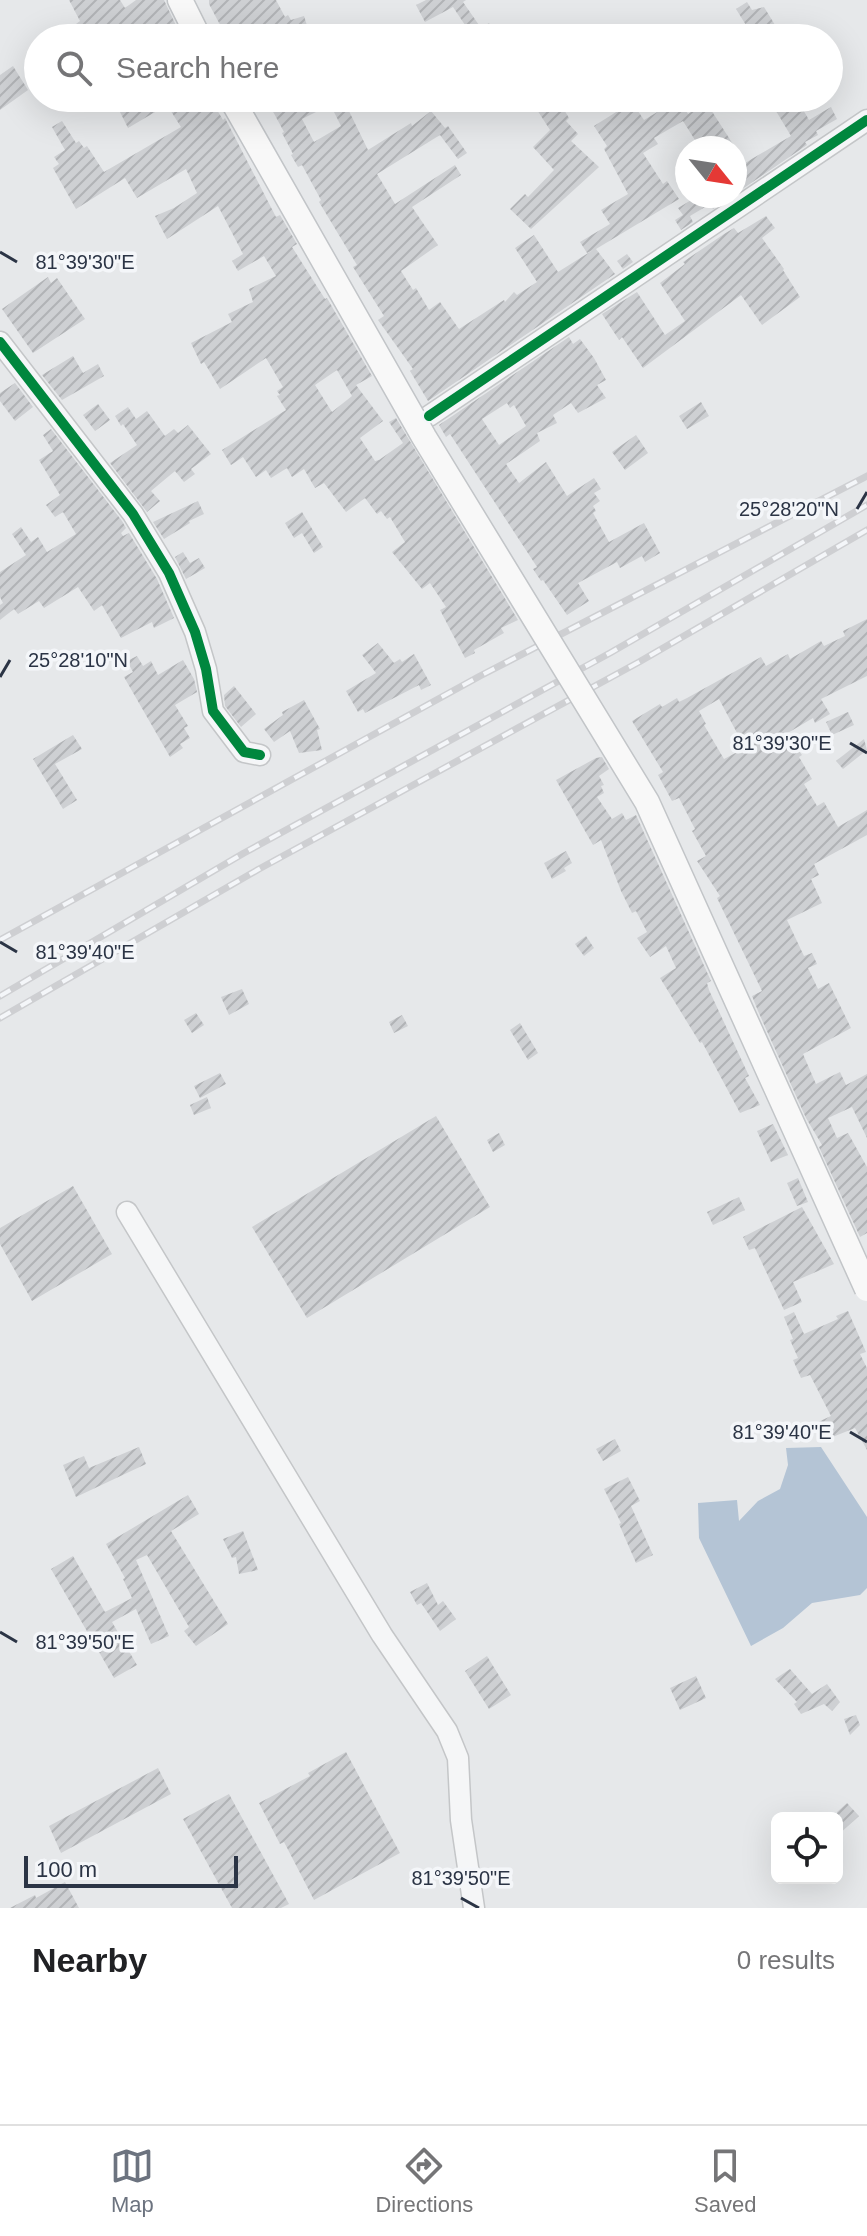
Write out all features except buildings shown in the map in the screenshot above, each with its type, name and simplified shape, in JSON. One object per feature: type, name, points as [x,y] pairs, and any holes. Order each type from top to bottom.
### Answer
[{"type":"main road","points":[[180,0],[192,24]]},
{"type":"main road","points":[[239,112],[424,437],[647,802],[867,1289]]},
{"type":"street","points":[[429,416],[867,120]]},
{"type":"street","points":[[0,342],[133,514],[179,593],[195,632],[206,669],[213,711],[244,752],[260,755]]},
{"type":"street","points":[[127,1212],[382,1635],[447,1731],[458,1758],[461,1820],[474,1908]]},
{"type":"water","points":[[821,1447],[867,1517],[867,1588],[860,1595],[812,1603],[783,1628],[751,1646],[699,1538],[698,1503],[737,1500],[739,1521],[758,1501],[780,1489],[788,1465],[786,1448]]},
{"type":"railway","points":[[0,940],[480,676],[867,476]]},
{"type":"railway","points":[[0,996],[244,853],[610,653],[867,505]]},
{"type":"railway","points":[[0,1018],[259,869],[639,662],[867,530]]},
{"type":"cycle path","points":[[429,416],[867,120]]},
{"type":"cycle path","points":[[0,342],[133,514],[169,573],[195,632],[206,669],[213,711],[244,752],[260,755]]}]
